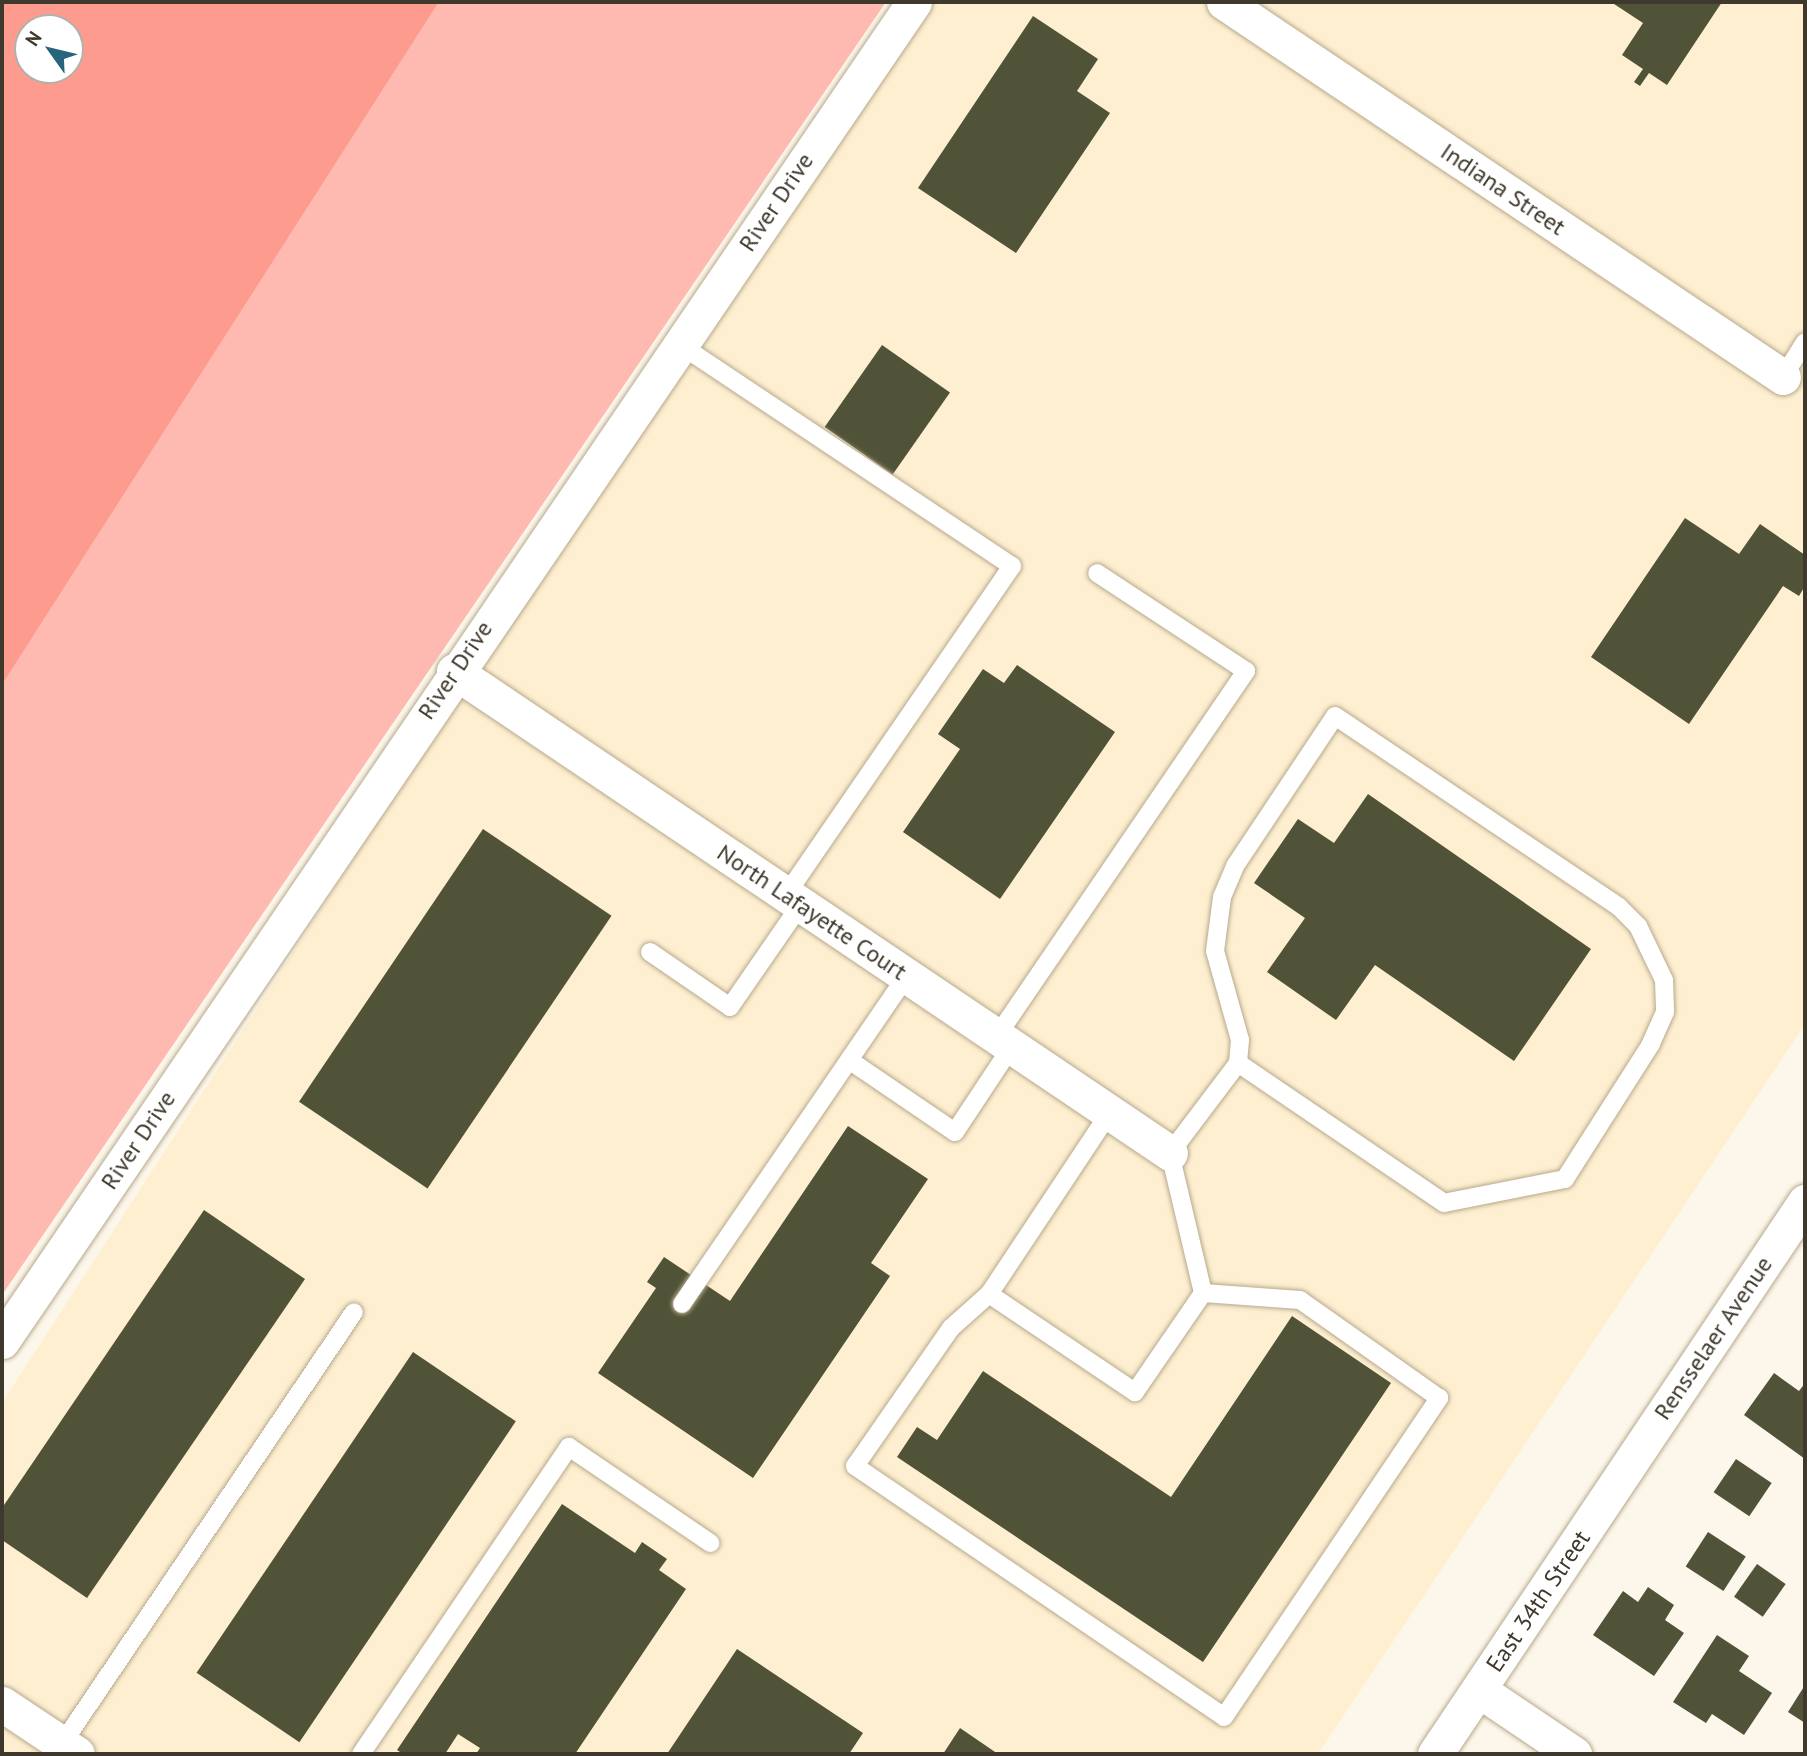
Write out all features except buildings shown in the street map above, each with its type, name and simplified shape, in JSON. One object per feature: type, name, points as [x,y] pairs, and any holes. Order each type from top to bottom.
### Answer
[{"type":"street","name":"River Drive","points":[[2,1341],[454,671],[914,2]]},
{"type":"street","name":"Indiana Street","points":[[1224,2],[1783,377]]},
{"type":"street","name":"North Lafayette Court","points":[[454,671],[1170,1153]]},
{"type":"street","name":"Rensselaer Avenue","points":[[1640,1447],[1799,1224]]},
{"type":"street","name":"East 34th Street","points":[[1435,1754],[1640,1447]]},
{"type":"street","points":[[1479,1690],[1574,1754]]},
{"type":"street","points":[[2,1704],[69,1749]]},
{"type":"lane","points":[[1783,377],[1805,342]]},
{"type":"lane","points":[[650,952],[730,1007],[794,900],[1012,566],[679,344]]},
{"type":"lane","points":[[849,1060],[955,1132],[1005,1041],[1246,671],[1097,573]]},
{"type":"lane","points":[[989,1294],[1135,1392],[1203,1293],[1170,1153],[1238,1063],[1233,1008],[1215,951],[1219,907],[1234,866],[1335,716],[1619,907],[1638,926],[1664,980],[1665,1012],[1651,1044],[1565,1179],[1444,1203],[1238,1063]]},
{"type":"lane","points":[[682,1304],[907,975]]},
{"type":"lane","points":[[1110,1112],[989,1294],[951,1328],[855,1466],[1223,1717],[1439,1398],[1300,1300],[1203,1293]]},
{"type":"lane","points":[[69,1749],[354,1312]]},
{"type":"lane","points":[[361,1754],[569,1447],[710,1543]]},
{"type":"shaded area","points":[[2,2],[439,2],[2,685]]},
{"type":"shaded area","points":[[439,2],[886,2],[2,1295],[2,685]]},
{"type":"shaded area","points":[[907,2],[1805,2],[1805,1024],[1318,1754],[2,1754],[2,1403]]}]
